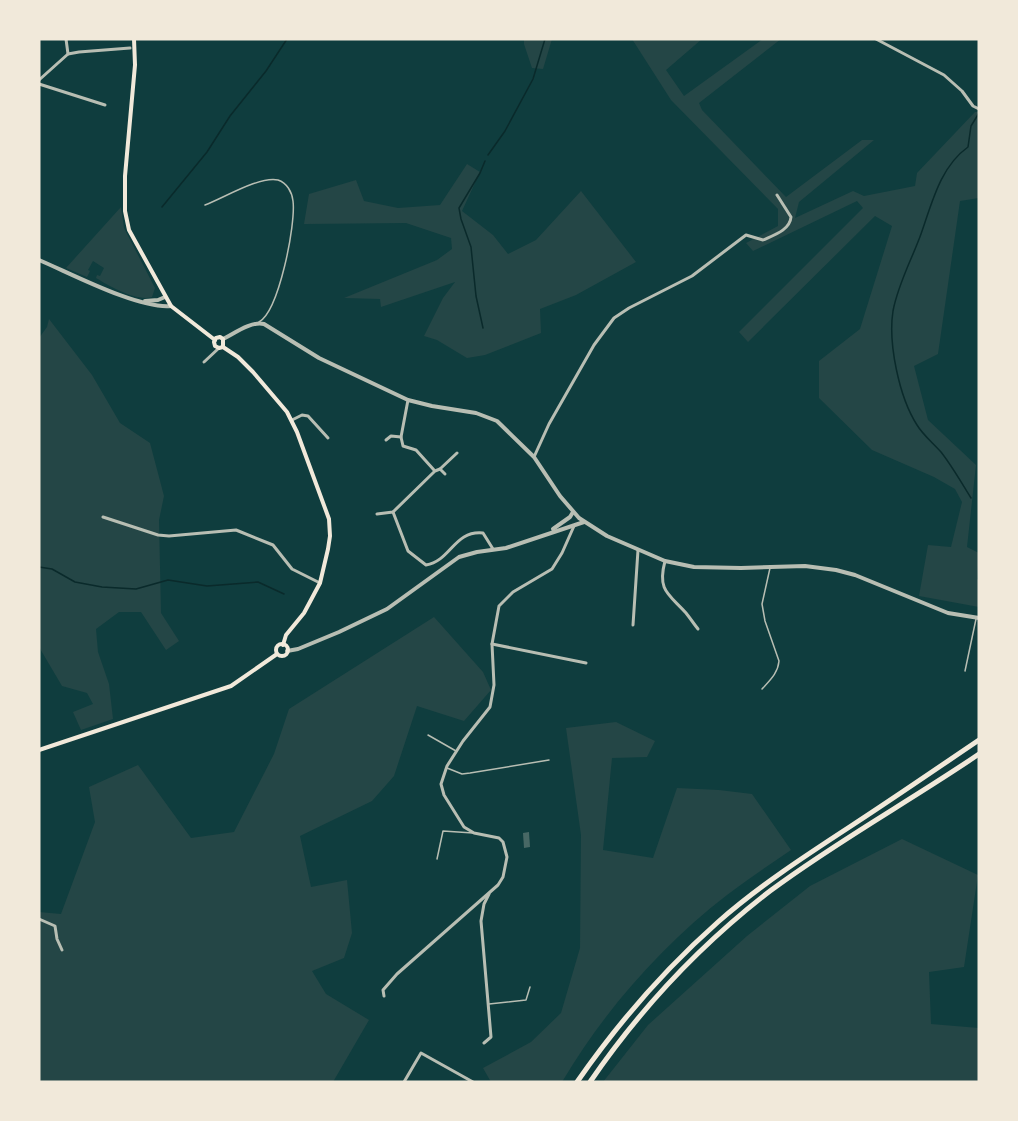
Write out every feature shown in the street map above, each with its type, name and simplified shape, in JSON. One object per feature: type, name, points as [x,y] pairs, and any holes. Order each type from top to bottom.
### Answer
[{"type":"highway","points":[[577,1082],[629,1014],[675,962],[719,922],[808,855],[979,740]]},
{"type":"highway","points":[[590,1082],[636,1019],[681,968],[725,928],[811,862],[979,754]]},
{"type":"main road","points":[[134,39],[135,65],[125,176],[125,211],[129,230],[171,306],[214,340],[214,345],[238,357],[283,405],[292,420],[329,519],[330,536],[320,583],[304,613],[286,635],[283,645]]},
{"type":"main road","points":[[214,340],[220,337],[224,339],[221,347]]},
{"type":"main road","points":[[277,654],[284,656],[287,651],[283,645]]},
{"type":"main road","points":[[277,654],[276,648],[283,645]]},
{"type":"main road","points":[[39,750],[231,686],[277,654]]},
{"type":"street","points":[[66,39],[68,54]]},
{"type":"street","points":[[876,39],[944,75],[963,91],[973,106],[979,109]]},
{"type":"street","points":[[105,105],[39,82],[68,54],[130,48]]},
{"type":"street","points":[[534,457],[549,424],[594,345],[614,318],[692,276],[746,236],[763,240],[788,225],[791,217],[777,195]]},
{"type":"street","points":[[39,260],[115,293],[158,306],[171,306]]},
{"type":"street","points":[[141,301],[158,300],[165,297]]},
{"type":"street","points":[[224,339],[259,323],[264,324],[319,358],[408,400],[486,416],[505,428],[534,457],[573,512],[584,522],[607,536],[665,561],[694,567],[805,566],[836,570],[855,575],[948,613],[978,618]]},
{"type":"street","points":[[204,362],[221,347]]},
{"type":"street","points":[[408,400],[401,437],[403,446],[416,450],[435,471]]},
{"type":"street","points":[[292,420],[302,415],[308,416],[328,438]]},
{"type":"street","points":[[386,440],[391,436],[401,437]]},
{"type":"street","points":[[377,514],[393,512],[457,453]]},
{"type":"street","points":[[440,468],[445,474]]},
{"type":"street","points":[[393,512],[408,551],[426,565],[436,564],[462,537],[474,532],[483,533],[493,549]]},
{"type":"street","points":[[548,533],[568,519],[573,512]]},
{"type":"street","points":[[103,517],[158,535],[236,530],[273,545],[292,569],[320,583]]},
{"type":"street","points":[[384,996],[383,990],[388,982],[498,885],[503,877],[507,857],[506,848],[499,838],[474,833],[464,826],[444,795],[441,784],[446,768],[490,707],[494,685],[492,644],[499,606],[513,592],[552,569],[569,541],[568,519]]},
{"type":"street","points":[[287,651],[298,649],[387,609],[459,557],[515,545],[584,522]]},
{"type":"street","points":[[569,541],[570,526]]},
{"type":"street","points":[[633,625],[638,550]]},
{"type":"street","points":[[665,561],[662,573],[666,594],[686,612],[698,629]]},
{"type":"street","points":[[492,644],[586,663]]},
{"type":"street","points":[[484,1043],[490,1037],[481,921],[489,893]]},
{"type":"street","points":[[39,919],[55,926],[62,950]]},
{"type":"street","points":[[404,1082],[421,1053],[473,1082]]},
{"type":"lane","points":[[205,205],[260,181],[275,179],[284,182],[290,190],[293,214],[284,270],[274,302],[259,323]]},
{"type":"lane","points":[[762,689],[774,676],[779,661],[765,621],[762,604],[770,567]]},
{"type":"lane","points":[[965,671],[978,618]]},
{"type":"lane","points":[[428,735],[457,751]]},
{"type":"lane","points":[[446,768],[462,774],[549,760]]},
{"type":"lane","points":[[437,859],[443,831],[474,833]]},
{"type":"lane","points":[[488,1004],[526,1000],[530,987]]},
{"type":"shaded area","points":[[524,39],[552,39],[543,69],[532,68]]},
{"type":"shaded area","points":[[632,39],[702,39],[666,70],[684,96],[763,39],[781,39],[699,103],[702,110],[786,197],[862,140],[874,140],[799,202],[795,218],[853,191],[864,196],[915,186],[917,173],[975,112],[979,112],[979,198],[960,201],[938,354],[914,366],[928,420],[976,465],[967,547],[979,553],[977,579],[979,580],[979,607],[919,596],[928,545],[951,547],[962,502],[955,489],[934,477],[872,450],[819,398],[819,361],[860,329],[892,226],[875,216],[748,342],[739,332],[863,208],[857,201],[753,251],[746,243],[778,226],[778,209],[671,100]]},
{"type":"shaded area","points":[[467,164],[480,172],[462,211],[493,235],[508,254],[536,240],[581,191],[636,262],[576,295],[540,309],[541,333],[485,355],[467,358],[437,340],[424,336],[443,298],[455,282],[381,307],[380,299],[344,298],[437,260],[452,249],[451,238],[406,223],[304,224],[309,194],[356,180],[364,201],[398,208],[440,205]]},
{"type":"shaded area","points":[[121,207],[124,228],[155,288],[152,297],[131,295],[96,278],[97,275],[100,276],[104,268],[93,261],[87,277],[66,268]]},
{"type":"shaded area","points":[[49,319],[92,375],[120,423],[150,443],[164,496],[159,520],[161,613],[179,641],[166,650],[141,612],[119,612],[96,629],[98,652],[109,684],[113,719],[81,730],[73,712],[93,704],[87,693],[62,686],[39,647],[39,338],[47,327]]},
{"type":"shaded area","points":[[434,617],[483,672],[491,690],[464,721],[417,706],[394,776],[372,801],[300,836],[311,887],[347,880],[352,933],[344,958],[312,971],[326,994],[369,1020],[333,1082],[39,1082],[39,912],[61,914],[95,822],[89,787],[138,765],[191,838],[234,832],[274,754],[289,709]]},
{"type":"shaded area","points":[[616,722],[655,741],[647,757],[612,758],[603,850],[653,858],[677,788],[752,794],[791,850],[703,914],[657,957],[596,1030],[562,1082],[491,1082],[483,1068],[531,1042],[561,1013],[580,948],[581,835],[566,728]]},
{"type":"shaded area","points":[[902,839],[978,875],[964,967],[929,972],[931,1024],[979,1028],[979,1082],[603,1082],[648,1025],[747,936],[810,886]]},
{"type":"building","points":[[529,832],[530,847],[524,848],[523,833]]},
{"type":"waterway","points":[[162,207],[207,152],[230,116],[266,71],[287,39]]},
{"type":"waterway","points":[[488,155],[505,131],[533,79],[545,39]]},
{"type":"waterway","points":[[971,498],[945,457],[917,425],[905,400],[896,370],[892,324],[898,291],[933,198],[950,165],[968,147],[971,126],[979,113]]},
{"type":"waterway","points":[[483,328],[476,296],[471,247],[459,208],[485,161]]},
{"type":"waterway","points":[[39,567],[52,569],[75,582],[102,587],[136,589],[168,580],[207,586],[258,582],[284,594]]}]
